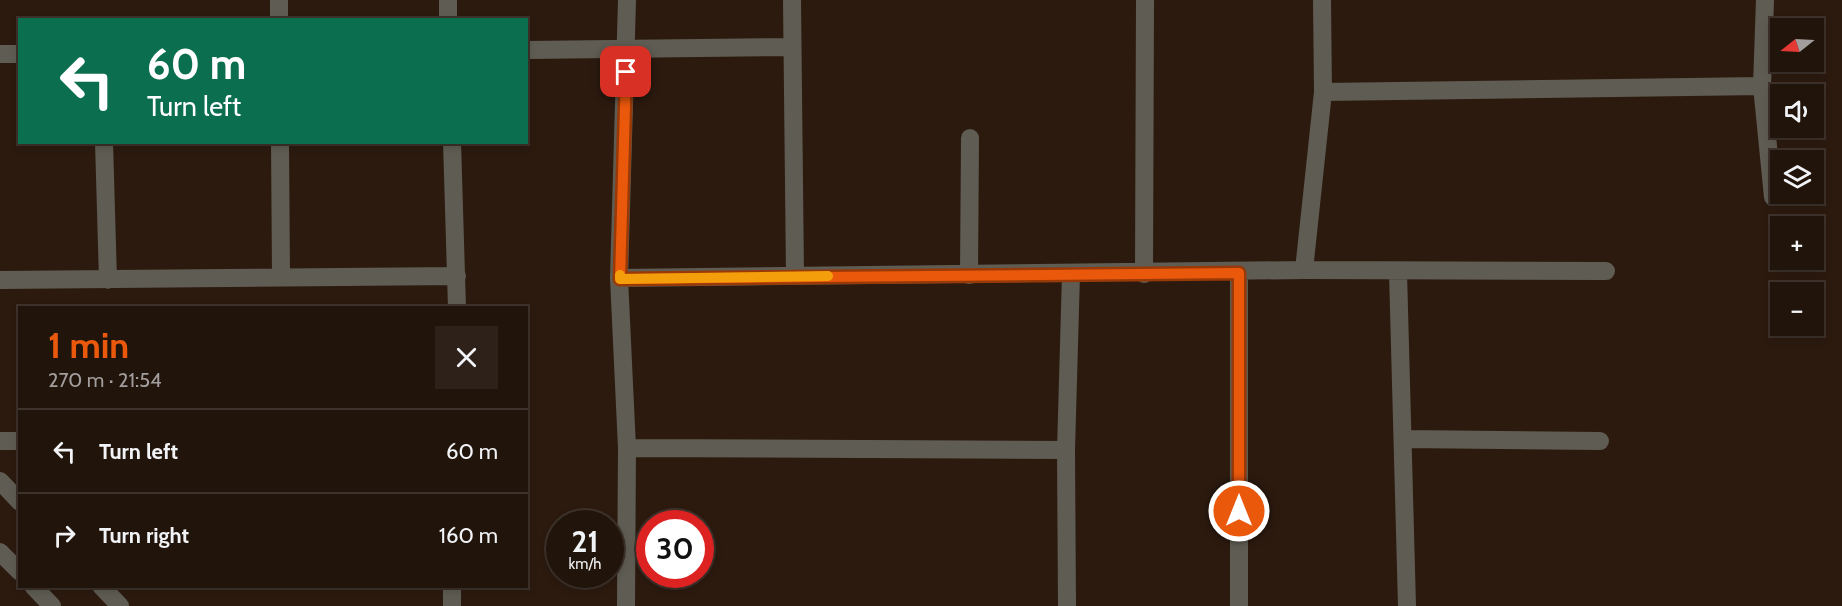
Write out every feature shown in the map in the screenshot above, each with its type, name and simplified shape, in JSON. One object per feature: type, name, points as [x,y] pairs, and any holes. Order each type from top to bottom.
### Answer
[{"type":"street","points":[[279,0],[279,18]]},
{"type":"street","points":[[448,0],[448,18]]},
{"type":"street","points":[[626,606],[627,448],[620,279],[627,0]]},
{"type":"street","points":[[792,0],[795,276]]},
{"type":"street","points":[[1144,274],[1145,0]]},
{"type":"street","points":[[1304,270],[1323,92],[1322,0]]},
{"type":"street","points":[[1766,0],[1762,86],[1770,167]]},
{"type":"street","points":[[528,50],[792,47]]},
{"type":"street","points":[[0,54],[18,54]]},
{"type":"street","points":[[1323,92],[1762,86]]},
{"type":"street","points":[[969,275],[970,138]]},
{"type":"street","points":[[104,144],[108,280]]},
{"type":"street","points":[[280,144],[281,277]]},
{"type":"street","points":[[452,144],[457,306]]},
{"type":"street","points":[[620,279],[1239,273],[1304,270],[1606,271]]},
{"type":"street","points":[[1398,272],[1407,606]]},
{"type":"street","points":[[1239,273],[1239,606]]},
{"type":"street","points":[[1067,606],[1066,450],[1071,274]]},
{"type":"street","points":[[0,280],[457,276]]},
{"type":"street","points":[[1404,439],[1600,441]]},
{"type":"street","points":[[0,441],[18,441]]},
{"type":"street","points":[[627,448],[1066,450]]},
{"type":"street","points":[[0,481],[18,500]]},
{"type":"street","points":[[0,552],[18,570]]},
{"type":"street","points":[[35,588],[52,606]]},
{"type":"street","points":[[103,588],[120,606]]},
{"type":"street","points":[[452,588],[452,606]]},
{"type":"slow traffic","points":[[620,275],[620,279],[828,276]]},
{"type":"route","points":[[626,72],[620,279],[1239,273],[1239,511]]}]
